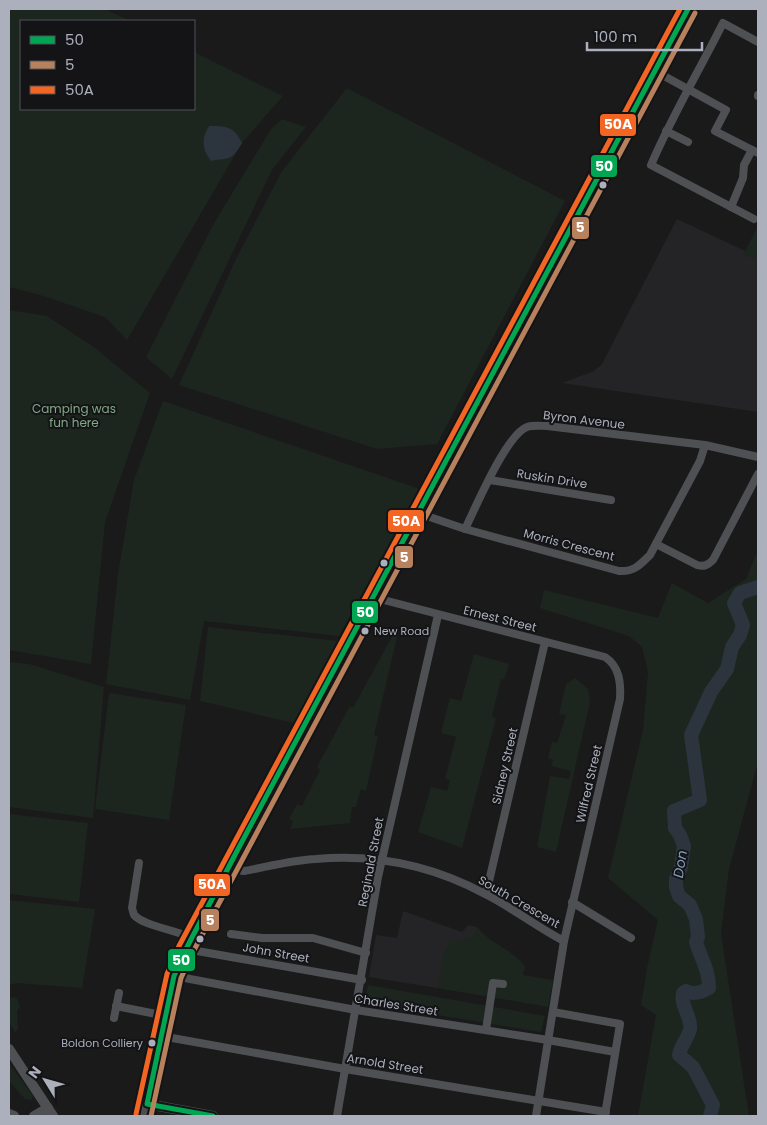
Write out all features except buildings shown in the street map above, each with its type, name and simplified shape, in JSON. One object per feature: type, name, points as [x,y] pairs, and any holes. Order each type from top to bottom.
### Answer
[{"type":"main road","points":[[143,1116],[174,976],[186,949],[688,9]]},
{"type":"street","points":[[754,219],[651,165],[666,131],[699,72],[723,23],[758,42]]},
{"type":"street","points":[[655,71],[726,110],[715,131],[755,151],[744,165],[743,178],[731,207]]},
{"type":"street","points":[[666,131],[688,142]]},
{"type":"street","name":"Byron Avenue","points":[[466,529],[513,438],[527,427],[536,425],[705,445],[758,457]]},
{"type":"street","name":"Morris Crescent","points":[[418,513],[466,529],[619,571],[629,571],[641,565],[650,555],[700,461],[705,445]]},
{"type":"street","points":[[656,544],[697,565],[709,564],[758,474]]},
{"type":"street","name":"Ruskin Drive","points":[[490,480],[610,502],[613,491]]},
{"type":"street","name":"Ernest Street","points":[[372,598],[604,657],[613,663],[617,670]]},
{"type":"street","name":"Reginald Street","points":[[337,1116],[382,859],[438,615]]},
{"type":"street","name":"Sidney Street","points":[[486,894],[545,642]]},
{"type":"street","name":"Wilfred Street","points":[[536,1116],[564,941],[620,699],[621,688],[617,670]]},
{"type":"street","name":"South Crescent","points":[[229,866],[244,871],[316,858],[382,859],[418,868],[460,882],[486,894],[564,941]]},
{"type":"street","points":[[139,863],[132,908],[134,914],[143,922],[193,935]]},
{"type":"street","points":[[572,902],[631,938]]},
{"type":"street","points":[[231,934],[262,938],[313,938],[366,953]]},
{"type":"street","name":"John Street","points":[[186,949],[362,980]]},
{"type":"street","name":"Charles Street","points":[[174,976],[356,1010],[615,1052]]},
{"type":"street","points":[[486,1030],[489,982],[503,984]]},
{"type":"street","points":[[114,1018],[119,993]]},
{"type":"street","points":[[116,1006],[166,1016]]},
{"type":"street","points":[[553,1012],[620,1024],[605,1114]]},
{"type":"street","name":"Arnold Street","points":[[162,1036],[346,1069],[538,1100],[605,1114]]},
{"type":"street","points":[[9,1049],[51,1112],[34,1116]]},
{"type":"street","points":[[147,1104],[213,1116]]},
{"type":"shaded area","points":[[209,126],[229,128],[239,137],[242,143],[230,158],[211,161],[204,148],[205,135]]},
{"type":"shaded area","points":[[677,219],[758,257],[758,412],[562,383],[594,371],[602,364]]},
{"type":"shaded area","points":[[403,911],[462,932],[468,925],[477,927],[489,940],[474,994],[369,977],[376,935],[397,938]]},
{"type":"green space","points":[[9,9],[105,9],[128,20],[20,20],[20,110],[195,110],[195,52],[283,96],[242,143],[127,340],[105,317],[37,294],[9,287]]},
{"type":"green space","points":[[347,88],[565,201],[437,444],[377,449],[179,385],[236,259],[282,171]]},
{"type":"green space","points":[[282,119],[306,127],[272,170],[172,379],[146,357],[213,225],[271,129]]},
{"type":"green space","points":[[758,226],[758,259],[743,255]]},
{"type":"green space","name":"Camping was fun here","points":[[9,310],[47,316],[95,348],[150,393],[105,522],[91,664],[9,650]]},
{"type":"green space","points":[[163,401],[420,489],[339,636],[204,621],[190,700],[106,684],[118,574],[134,480]]},
{"type":"green space","points":[[758,550],[758,762],[729,869],[721,934],[749,1116],[638,1116],[656,1015],[641,1005],[658,920],[608,878],[643,730],[648,672],[642,647],[629,636],[540,608],[544,590],[658,618],[672,583],[708,603],[746,579]]},
{"type":"green space","points":[[208,627],[339,641],[294,723],[200,701]]},
{"type":"green space","points":[[393,635],[397,637],[374,735],[378,736],[366,791],[361,789],[356,807],[352,807],[350,823],[290,829],[293,821],[289,819],[297,804],[302,806],[320,770],[317,767],[350,706],[353,708]]},
{"type":"green space","points":[[474,654],[509,664],[504,680],[501,679],[492,717],[496,718],[462,848],[418,832],[431,787],[447,791],[450,780],[445,779],[456,737],[441,733],[450,698],[461,701]]},
{"type":"green space","points":[[9,662],[29,664],[104,687],[93,818],[9,807]]},
{"type":"green space","points":[[575,678],[588,689],[590,702],[556,852],[537,847],[550,776],[569,779],[571,771],[551,766],[553,760],[548,758],[552,742],[557,743],[566,715],[559,714],[566,684]]},
{"type":"green space","points":[[109,693],[186,705],[169,820],[95,809]]},
{"type":"green space","points":[[9,814],[88,823],[79,902],[9,894]]},
{"type":"green space","points":[[9,900],[95,909],[82,988],[17,983],[9,985]]},
{"type":"green space","points":[[477,927],[488,938],[520,961],[525,967],[523,975],[553,980],[548,1007],[438,988],[444,951],[450,942],[473,937]]},
{"type":"green space","points":[[368,985],[545,1016],[541,1032],[364,1003]]},
{"type":"green space","points":[[9,997],[17,998],[20,1007],[17,1011],[18,1029],[15,1032],[9,1022]]},
{"type":"green space","points":[[9,1063],[33,1096],[32,1100],[25,1099],[9,1081]]},
{"type":"waterway","name":"Don","points":[[710,1116],[713,1105],[693,1067],[679,1055],[690,1029],[683,1002],[683,993],[686,991],[692,993],[703,991],[709,988],[709,981],[696,942],[698,937],[696,919],[690,905],[679,896],[676,887],[676,879],[681,867],[684,846],[675,828],[674,811],[700,800],[691,735],[711,692],[727,669],[732,647],[740,635],[743,625],[734,603],[740,593],[758,587]]},
{"type":"transit line","name":"50A","points":[[136,1114],[167,974],[179,946],[680,9]]},
{"type":"transit line","name":"50","points":[[213,1116],[147,1104],[174,976],[237,851],[688,9]]},
{"type":"transit line","name":"5","points":[[151,1116],[181,978],[193,952],[695,13]]},
{"type":"place","name":"New Road","points":[[365,631]]},
{"type":"place","name":"Boldon Colliery","points":[[152,1043]]}]
